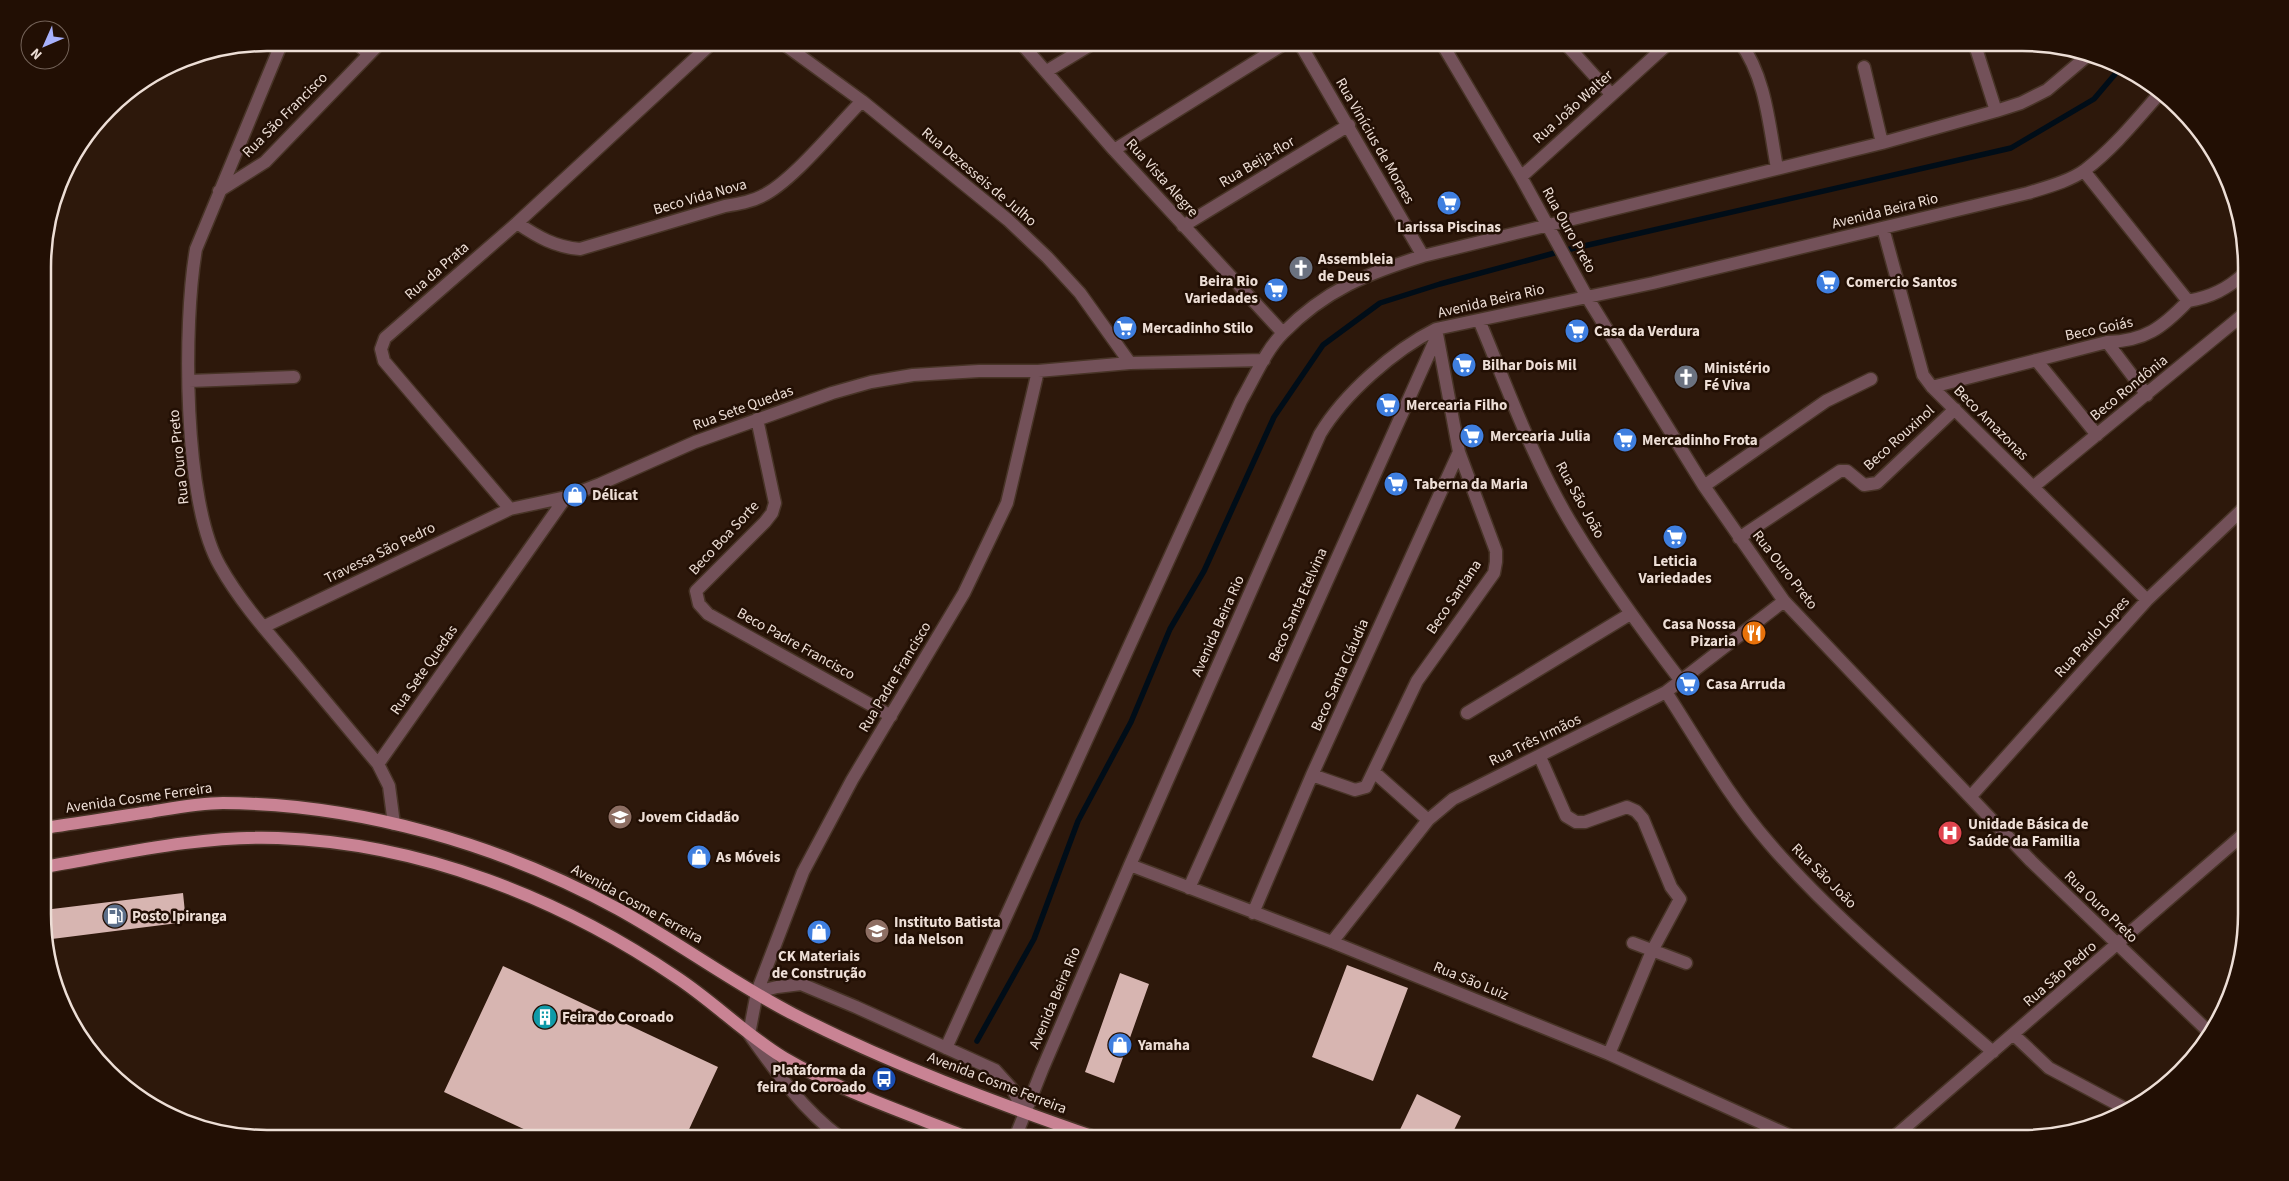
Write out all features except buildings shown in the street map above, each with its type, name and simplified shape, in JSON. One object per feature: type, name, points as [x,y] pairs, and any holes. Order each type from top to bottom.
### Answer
[{"type":"main road","name":"Avenida Cosme Ferreira","points":[[51,827],[221,803],[310,808],[428,832],[484,850],[557,879],[618,909],[757,992],[843,1038],[1024,1113],[1074,1130]]},
{"type":"main road","points":[[51,865],[211,839],[278,838],[353,846],[434,862],[507,888],[572,917],[634,951],[692,988],[749,1034],[784,1058],[823,1078],[950,1130]]},
{"type":"street","name":"Rua Ouro Preto","points":[[278,51],[196,249],[190,278],[189,382],[195,468],[205,530],[219,565],[240,598],[263,627],[378,764],[390,786],[394,824]]},
{"type":"street","points":[[365,51],[368,54]]},
{"type":"street","name":"Rua São Francisco","points":[[219,191],[265,162],[371,51]]},
{"type":"street","name":"Rua da Prata","points":[[510,509],[384,361],[382,349],[385,338],[517,223],[703,51]]},
{"type":"street","name":"Rua Dezesseis de Julho","points":[[793,51],[862,101],[968,185],[1046,257],[1080,293],[1130,363]]},
{"type":"street","name":"Rua Vista Alegre","points":[[1028,51],[1114,150],[1283,333]]},
{"type":"street","points":[[1047,71],[1080,51]]},
{"type":"street","points":[[1114,150],[1273,51]]},
{"type":"street","name":"Rua Vinícius de Moraes","points":[[1304,51],[1349,125],[1423,256]]},
{"type":"street","name":"Rua Ouro Preto","points":[[1446,51],[1521,177],[1587,296],[1704,486],[1784,601],[2031,861],[2205,1029]]},
{"type":"street","points":[[1572,51],[1611,94]]},
{"type":"street","name":"Rua João Walter","points":[[1521,177],[1660,51]]},
{"type":"street","points":[[1746,51],[1759,78],[1777,168]]},
{"type":"street","points":[[1977,51],[1996,111]]},
{"type":"street","points":[[946,1048],[1241,401],[1264,360],[1283,333],[1344,285],[1373,272],[1423,256],[1882,143],[1996,111],[2021,103],[2047,90],[2082,60]]},
{"type":"street","points":[[1864,67],[1882,143]]},
{"type":"street","name":"Avenida Beira Rio","points":[[1018,1130],[1130,865],[1320,434],[1339,406],[1352,393],[1413,342],[1478,320],[1653,283],[2028,193],[2053,185],[2084,170],[2117,141],[2156,98]]},
{"type":"street","name":"Beco Vida Nova","points":[[517,223],[546,242],[580,249],[763,196],[780,184],[862,101]]},
{"type":"street","name":"Rua Beija-flor","points":[[1183,226],[1349,125]]},
{"type":"street","points":[[2084,170],[2188,301],[2208,298],[2228,288],[2238,279]]},
{"type":"street","name":"Beco Amazonas","points":[[1883,228],[1917,360],[1923,375],[2147,600]]},
{"type":"street","name":"Beco Goiás","points":[[1932,386],[2107,342],[2130,341],[2149,334],[2170,320],[2188,301]]},
{"type":"street","name":"Beco Rondônia","points":[[2033,487],[2148,395],[2238,319]]},
{"type":"street","name":"Rua São João","points":[[1478,320],[1549,481],[1573,527],[1630,614],[1681,681]]},
{"type":"street","name":"Beco Santana","points":[[1312,775],[1355,790],[1366,787],[1417,681],[1494,573],[1496,550],[1458,452],[1437,333]]},
{"type":"street","name":"Beco Santa Etelvina","points":[[1189,888],[1437,333]]},
{"type":"street","points":[[2107,342],[2148,395]]},
{"type":"street","name":"Rua Sete Quedas","points":[[378,764],[566,497],[695,442],[757,419],[871,382],[913,375],[979,371],[1038,371],[1130,363],[1264,360]]},
{"type":"street","points":[[2036,360],[2097,435]]},
{"type":"street","name":"Rua Padre Francisco","points":[[749,1034],[757,992],[804,872],[826,826],[964,593],[1007,503],[1038,371]]},
{"type":"street","points":[[189,382],[294,377]]},
{"type":"street","points":[[1704,486],[1826,401],[1871,379]]},
{"type":"street","name":"Beco Rouxinol","points":[[1739,538],[1840,471],[1846,471],[1864,486],[1877,483],[1955,409]]},
{"type":"street","name":"Beco Boa Sorte","points":[[696,591],[772,512],[775,502],[757,419]]},
{"type":"street","name":"Beco Santa Cláudia","points":[[1252,913],[1312,775],[1458,452]]},
{"type":"street","points":[[510,509],[566,497]]},
{"type":"street","name":"Travessa São Pedro","points":[[263,627],[510,509]]},
{"type":"street","name":"Rua Paulo Lopes","points":[[1970,796],[2147,600],[2238,513]]},
{"type":"street","name":"Beco Padre Francisco","points":[[696,591],[699,604],[708,614],[891,716]]},
{"type":"street","name":"Rua Três Irmãos","points":[[1332,942],[1428,820],[1454,799],[1666,692],[1784,601]]},
{"type":"street","points":[[1467,713],[1630,614]]},
{"type":"street","name":"Rua São João","points":[[1666,692],[1736,800],[1768,842],[1814,890],[1993,1052]]},
{"type":"street","points":[[1540,757],[1566,816],[1576,822],[1585,822],[1627,807],[1636,811],[1643,819],[1670,887],[1680,899],[1652,951],[1609,1054]]},
{"type":"street","points":[[1374,772],[1428,820]]},
{"type":"street","name":"Rua São Pedro","points":[[1902,1130],[2238,839]]},
{"type":"street","name":"Rua São Luiz","points":[[1130,865],[1332,942],[1609,1054],[1777,1130]]},
{"type":"street","points":[[1632,943],[1686,963]]},
{"type":"street","points":[[757,992],[776,987],[801,984],[995,1070],[1013,1090],[1024,1113]]},
{"type":"street","points":[[749,1034],[792,1093],[829,1130]]},
{"type":"street","points":[[2014,1035],[2049,1068],[2121,1106]]},
{"type":"waterway","points":[[977,1041],[1034,939],[1078,821],[1131,722],[1170,629],[1204,571],[1274,417],[1323,345],[1380,303],[1440,284],[1562,251],[2011,148],[2094,99],[2116,73]]},
{"type":"place","name":"Larissa Piscinas","points":[[1449,203]]},
{"type":"place","name":"Assembleia de Deus","points":[[1301,268]]},
{"type":"place","name":"Comercio Santos","points":[[1828,282]]},
{"type":"place","name":"Beira Rio Variedades","points":[[1276,290]]},
{"type":"place","name":"Mercadinho Stilo","points":[[1125,328]]},
{"type":"place","name":"Casa da Verdura","points":[[1577,331]]},
{"type":"place","name":"Bilhar Dois Mil","points":[[1464,365]]},
{"type":"place","name":"Ministério Fé Viva","points":[[1686,377]]},
{"type":"place","name":"Mercearia Filho","points":[[1388,405]]},
{"type":"place","name":"Mercearia Julia","points":[[1472,436]]},
{"type":"place","name":"Mercadinho Frota","points":[[1625,440]]},
{"type":"place","name":"Taberna da Maria","points":[[1396,484]]},
{"type":"place","name":"Délicat","points":[[575,495]]},
{"type":"place","name":"Leticia Variedades","points":[[1675,537]]},
{"type":"place","name":"Casa Nossa Pizaria","points":[[1754,633]]},
{"type":"place","name":"Casa Arruda","points":[[1688,684]]},
{"type":"place","name":"Jovem Cidadão","points":[[620,817]]},
{"type":"place","name":"Unidade Básica de Saúde da Familia","points":[[1950,833]]},
{"type":"place","name":"As Móveis","points":[[699,857]]},
{"type":"place","name":"Posto Ipiranga","points":[[115,916]]},
{"type":"place","name":"Instituto Batista Ida Nelson","points":[[877,931]]},
{"type":"place","name":"CK Materiais de Construção","points":[[819,932]]},
{"type":"place","name":"Feira do Coroado","points":[[545,1017]]},
{"type":"place","name":"Yamaha","points":[[1120,1045]]},
{"type":"place","name":"Plataforma da feira do Coroado","points":[[884,1079]]}]
